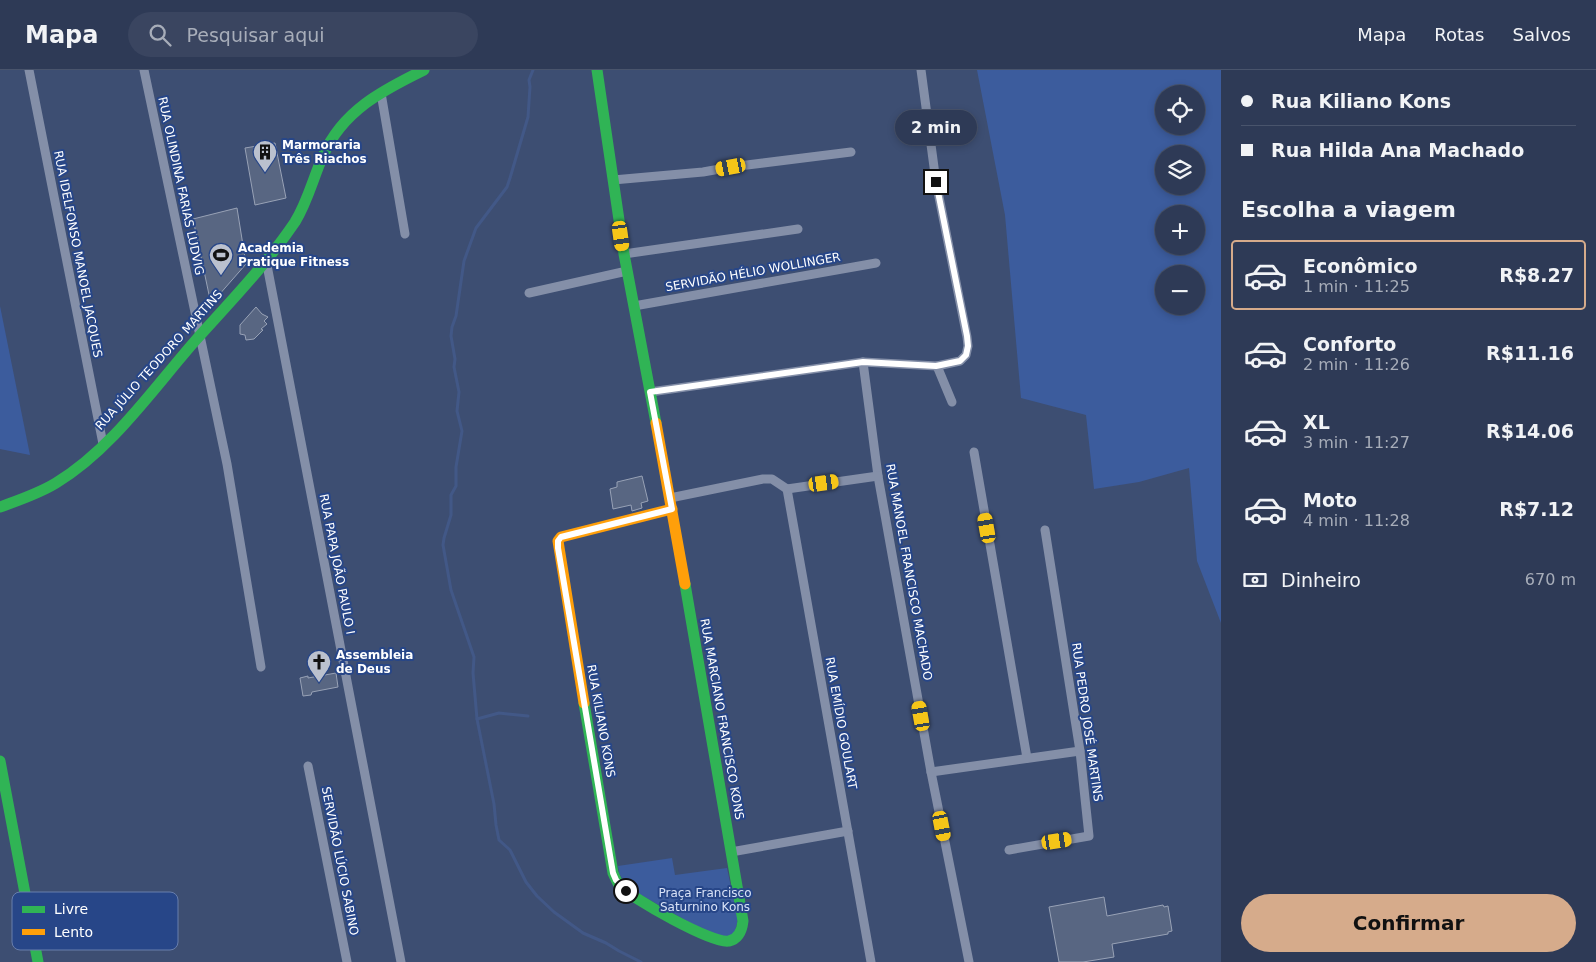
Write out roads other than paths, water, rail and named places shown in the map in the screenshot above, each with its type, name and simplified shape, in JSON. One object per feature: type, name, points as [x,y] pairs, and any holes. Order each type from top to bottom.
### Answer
[{"type":"street","name":"RUA IDELFONSO MANOEL JACQUES","points":[[29,70],[103,444]]},
{"type":"street","name":"RUA OLINDINA FARIAS LUDVIG","points":[[144,70],[227,464],[261,667]]},
{"type":"street","name":"RUA MARCIANO FRANCISCO KONS","points":[[597,70],[624,254],[671,503],[731,852],[742,921],[740,933]]},
{"type":"street","points":[[650,392],[863,362],[936,366],[960,361],[966,355],[968,346],[967,336],[936,182],[921,70]]},
{"type":"street","name":"RUA JÚLIO TEODORO MARTINS","points":[[0,506],[50,487],[87,460],[134,412],[266,260],[288,231],[303,208],[325,150],[338,126],[356,109],[421,71]]},
{"type":"street","points":[[381,93],[405,234]]},
{"type":"street","points":[[613,180],[703,172],[851,152]]},
{"type":"street","points":[[624,254],[798,228]]},
{"type":"street","name":"RUA PAPA JOÃO PAULO I","points":[[266,260],[401,962]]},
{"type":"street","name":"SERVIDÃO HÉLIO WOLLINGER","points":[[634,306],[876,263]]},
{"type":"street","points":[[529,293],[627,271]]},
{"type":"street","name":"RUA MANOEL FRANCISCO MACHADO","points":[[863,362],[878,476],[931,772],[969,962]]},
{"type":"street","points":[[936,366],[952,402]]},
{"type":"street","points":[[974,452],[1027,758]]},
{"type":"street","points":[[671,503],[763,479],[772,479],[788,488],[878,476]]},
{"type":"street","name":"RUA EMÍDIO GOULART","points":[[788,488],[871,962]]},
{"type":"street","name":"RUA KILIANO KONS","points":[[671,503],[561,537],[558,541],[558,548],[616,880],[626,891],[707,937],[725,942],[730,941],[740,933]]},
{"type":"street","name":"RUA PEDRO JOSÉ MARTINS","points":[[1008,850],[1089,836],[1080,751],[1046,530]]},
{"type":"street","points":[[931,772],[1080,751]]},
{"type":"street","points":[[0,761],[25,892]]},
{"type":"street","name":"SERVIDÃO LÚCIO SABINO","points":[[308,766],[347,962]]},
{"type":"street","points":[[731,852],[848,831]]},
{"type":"waterway","points":[[533,70],[529,80],[528,117],[507,187],[476,228],[464,261],[456,316],[451,336],[459,392],[457,411],[462,431],[456,467],[456,486],[451,495],[451,515],[443,545],[451,590],[474,657],[473,673],[477,719],[494,804],[499,840],[510,850],[526,882],[537,896],[554,912],[583,933],[641,962]]},
{"type":"waterway","points":[[477,719],[499,713],[528,716]]},
{"type":"place","name":"Marmoraria Três Riachos","points":[[265,173]]},
{"type":"place","name":"Academia Pratique Fitness","points":[[221,276]]},
{"type":"place","name":"Assembleia de Deus","points":[[319,683]]},
{"type":"park label","name":"Praça Francisco Saturnino Kons","points":[[705,900]]}]
